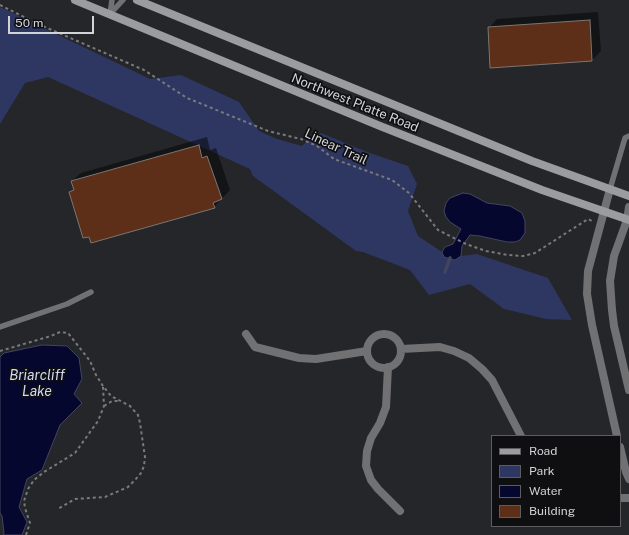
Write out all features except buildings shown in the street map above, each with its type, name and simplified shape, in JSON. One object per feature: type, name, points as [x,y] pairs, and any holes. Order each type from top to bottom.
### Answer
[{"type":"main road","name":"Northwest Platte Road","points":[[75,0],[387,129],[542,190],[628,220]]},
{"type":"main road","name":"Northwest Platte Road","points":[[137,0],[532,161],[629,196]]},
{"type":"street","points":[[610,188],[588,271],[588,294],[592,325],[617,435]]},
{"type":"street","points":[[629,207],[628,220],[614,256],[610,280],[614,326],[629,390]]},
{"type":"street","points":[[246,334],[255,347],[298,358],[316,359],[367,351]]},
{"type":"street","points":[[380,334],[392,335],[400,343],[401,349],[400,358],[393,366],[388,367],[378,367],[370,361],[367,351],[371,341],[380,334]]},
{"type":"street","points":[[401,349],[440,347],[454,351],[469,358],[492,380],[521,435]]},
{"type":"street","points":[[388,367],[386,407],[380,423],[371,438],[367,451],[366,466],[371,480],[400,511]]},
{"type":"street","points":[[621,451],[629,479]]},
{"type":"lane","points":[[110,14],[112,0]]},
{"type":"lane","points":[[110,14],[123,0]]},
{"type":"lane","points":[[610,188],[625,138],[629,136]]},
{"type":"lane","points":[[0,327],[67,304],[91,292]]},
{"type":"path","name":"Linear Trail","points":[[0,5],[38,24],[144,70],[187,98],[268,131],[301,139],[316,146],[334,159],[392,180],[409,193],[438,230],[466,244],[486,251],[523,256],[535,253],[550,245],[588,219],[601,223]]},
{"type":"path","points":[[0,351],[60,332],[68,333],[90,360],[96,375],[111,396],[130,406],[138,415],[145,457],[144,466],[141,473],[128,487],[105,497],[75,500],[58,509]]},
{"type":"path","points":[[26,535],[30,523],[24,501],[28,489],[34,480],[44,472],[75,453],[98,421],[104,406],[103,386]]},
{"type":"path","points":[[104,406],[112,400],[119,401]]},
{"type":"green space","points":[[0,7],[150,79],[181,75],[239,102],[259,131],[277,139],[302,146],[313,136],[321,133],[367,152],[408,166],[417,184],[408,211],[418,236],[442,252],[445,257],[455,260],[461,256],[477,254],[548,278],[572,320],[546,319],[504,309],[470,284],[429,295],[410,270],[363,252],[356,251],[253,176],[250,169],[48,77],[25,83],[0,124]]},
{"type":"water","points":[[463,193],[470,194],[487,203],[510,206],[522,213],[525,221],[525,233],[520,240],[515,242],[507,242],[470,235],[462,246],[461,256],[455,260],[444,257],[442,252],[445,247],[453,244],[461,229],[450,222],[446,217],[444,211],[446,203],[450,198]]},
{"type":"water","name":"Briarcliff Lake","points":[[42,345],[67,346],[79,358],[82,379],[74,394],[82,403],[60,425],[42,470],[27,479],[19,507],[27,522],[22,535],[3,535],[2,516],[0,513],[0,357],[4,353]]},
{"type":"waterway","points":[[445,272],[450,258]]}]
